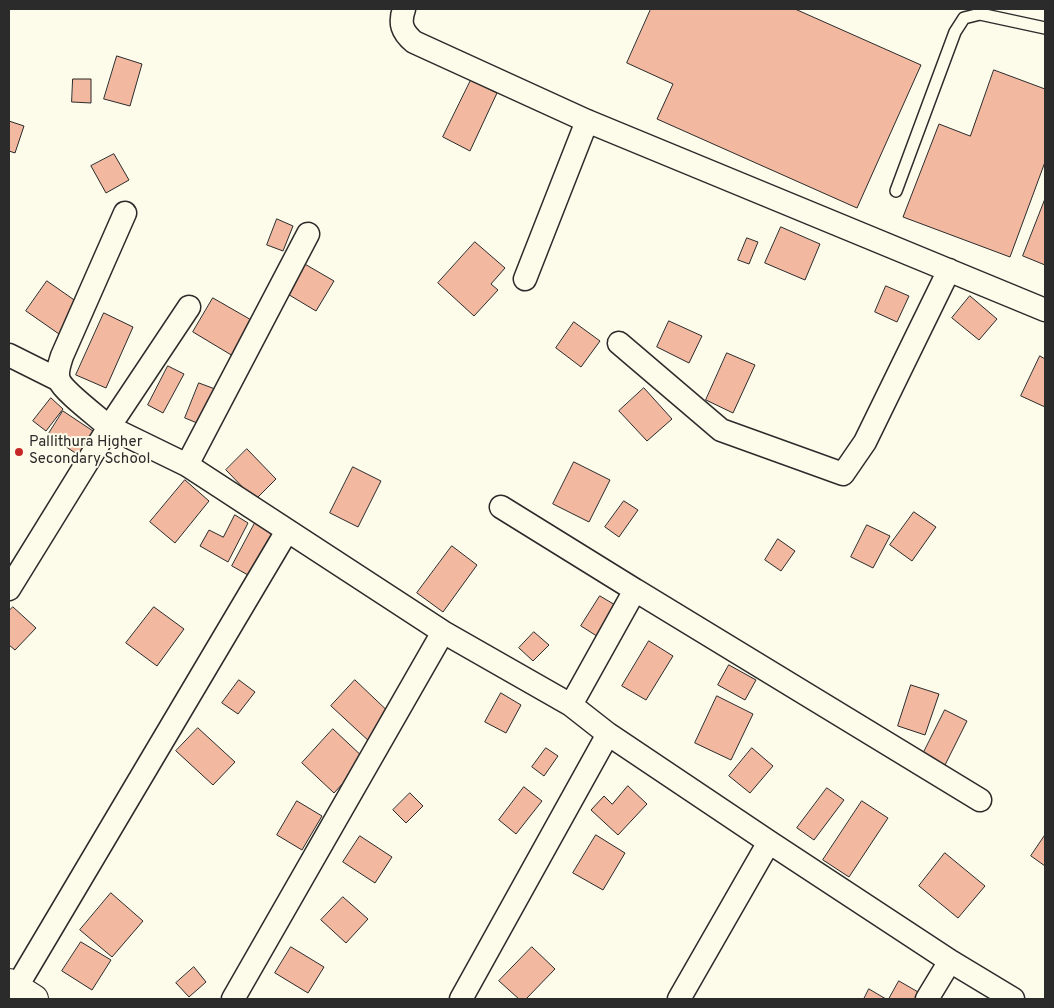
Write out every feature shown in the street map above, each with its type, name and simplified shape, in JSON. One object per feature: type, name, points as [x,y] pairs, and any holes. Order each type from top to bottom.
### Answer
[{"type":"street","points":[[404,9],[401,25],[407,36],[414,42],[587,121],[1045,310]]},
{"type":"street","points":[[524,279],[587,121]]},
{"type":"street","points":[[59,380],[58,370],[62,356],[125,213]]},
{"type":"street","points":[[187,466],[308,234]]},
{"type":"street","points":[[620,343],[721,430],[843,474],[865,442],[949,270]]},
{"type":"street","points":[[9,589],[109,427],[189,307]]},
{"type":"street","points":[[9,356],[59,380],[65,388],[109,427],[187,466],[443,632],[571,705],[608,734],[768,842],[950,961],[1013,999]]},
{"type":"street","points":[[501,507],[980,800]]},
{"type":"street","points":[[17,992],[287,531]]},
{"type":"street","points":[[571,705],[634,590]]},
{"type":"street","points":[[233,999],[443,632]]},
{"type":"street","points":[[460,999],[608,734]]},
{"type":"street","points":[[679,999],[768,842]]},
{"type":"street","points":[[927,999],[950,961]]},
{"type":"lane","points":[[896,192],[956,32],[964,18],[980,14],[1045,28]]},
{"type":"building","points":[[651,9],[795,9],[921,65],[857,208],[657,119],[673,84],[627,63]]},
{"type":"building","points":[[117,56],[142,64],[130,106],[104,99]]},
{"type":"building","points":[[994,70],[1045,89],[1045,162],[1010,257],[903,217],[939,124],[970,136]]},
{"type":"building","points":[[73,79],[91,79],[91,103],[72,102]]},
{"type":"building","points":[[471,80],[497,93],[470,151],[443,137]]},
{"type":"building","points":[[9,121],[24,126],[15,153],[9,151]]},
{"type":"building","points":[[114,154],[129,180],[106,193],[91,166]]},
{"type":"building","points":[[1045,199],[1045,265],[1023,256]]},
{"type":"building","points":[[277,219],[293,226],[283,251],[267,245]]},
{"type":"building","points":[[781,227],[820,244],[805,280],[765,263]]},
{"type":"building","points":[[747,238],[758,242],[749,264],[738,260]]},
{"type":"building","points":[[475,242],[505,268],[491,284],[498,290],[474,316],[438,283]]},
{"type":"building","points":[[303,263],[334,281],[316,311],[286,293]]},
{"type":"building","points":[[47,281],[80,304],[59,334],[26,311]]},
{"type":"building","points":[[886,286],[909,296],[897,322],[875,312]]},
{"type":"building","points":[[970,296],[997,319],[979,340],[952,318]]},
{"type":"building","points":[[213,298],[253,321],[233,356],[193,332]]},
{"type":"building","points":[[104,313],[133,327],[106,388],[76,375]]},
{"type":"building","points":[[669,321],[702,336],[689,363],[657,347]]},
{"type":"building","points":[[574,322],[600,341],[581,367],[556,348]]},
{"type":"building","points":[[727,353],[755,365],[733,413],[706,400]]},
{"type":"building","points":[[1040,356],[1045,359],[1045,407],[1021,396]]},
{"type":"building","points":[[168,366],[184,374],[163,413],[148,405]]},
{"type":"building","points":[[199,383],[223,392],[209,428],[185,418]]},
{"type":"building","points":[[644,388],[672,419],[647,441],[619,411]]},
{"type":"building","points":[[51,398],[63,409],[46,431],[33,421]]},
{"type":"building","points":[[63,411],[96,433],[80,456],[48,435]]},
{"type":"building","points":[[247,449],[276,479],[255,500],[226,470]]},
{"type":"building","points":[[574,462],[610,480],[589,522],[553,504]]},
{"type":"building","points":[[353,467],[381,481],[358,527],[330,513]]},
{"type":"building","points":[[185,480],[209,501],[175,543],[150,522]]},
{"type":"building","points":[[624,501],[638,510],[619,537],[605,527]]},
{"type":"building","points":[[914,512],[936,527],[912,561],[890,545]]},
{"type":"building","points":[[235,515],[248,523],[228,562],[200,546],[209,530],[223,537]]},
{"type":"building","points":[[255,523],[278,536],[255,579],[232,566]]},
{"type":"building","points":[[867,525],[890,536],[873,568],[851,557]]},
{"type":"building","points":[[778,539],[795,551],[781,571],[765,560]]},
{"type":"building","points":[[452,546],[477,565],[443,612],[417,593]]},
{"type":"building","points":[[600,596],[622,609],[603,640],[581,626]]},
{"type":"building","points":[[13,607],[36,628],[15,650],[9,645],[9,611]]},
{"type":"building","points":[[154,607],[184,629],[157,666],[126,643]]},
{"type":"building","points":[[534,632],[549,645],[533,661],[519,648]]},
{"type":"building","points":[[649,641],[673,656],[646,700],[622,686]]},
{"type":"building","points":[[729,665],[756,680],[745,700],[718,685]]},
{"type":"building","points":[[239,680],[255,692],[238,714],[222,703]]},
{"type":"building","points":[[355,680],[395,718],[371,743],[331,706]]},
{"type":"building","points":[[911,685],[939,694],[925,735],[898,726]]},
{"type":"building","points":[[501,693],[521,705],[506,733],[485,722]]},
{"type":"building","points":[[717,696],[753,714],[731,760],[695,743]]},
{"type":"building","points":[[945,710],[967,721],[944,767],[922,756]]},
{"type":"building","points":[[198,728],[235,762],[213,785],[176,751]]},
{"type":"building","points":[[333,729],[365,759],[334,793],[302,763]]},
{"type":"building","points":[[546,748],[558,756],[544,776],[532,767]]},
{"type":"building","points":[[752,748],[773,766],[750,793],[729,776]]},
{"type":"building","points":[[628,786],[647,804],[618,835],[591,810],[604,796],[612,804]]},
{"type":"building","points":[[524,787],[542,801],[516,834],[499,820]]},
{"type":"building","points":[[827,788],[844,800],[814,840],[797,828]]},
{"type":"building","points":[[410,793],[423,806],[406,823],[393,810]]},
{"type":"building","points":[[297,801],[322,816],[302,850],[277,835]]},
{"type":"building","points":[[862,801],[888,818],[849,877],[823,860]]},
{"type":"building","points":[[596,835],[625,853],[603,890],[573,873]]},
{"type":"building","points":[[1045,835],[1045,866],[1031,856]]},
{"type":"building","points":[[360,836],[392,857],[375,883],[343,862]]},
{"type":"building","points":[[945,853],[985,886],[958,918],[919,886]]},
{"type":"building","points":[[111,893],[143,921],[112,957],[80,930]]},
{"type":"building","points":[[343,897],[368,919],[346,943],[321,920]]},
{"type":"building","points":[[81,942],[111,960],[92,990],[62,971]]},
{"type":"building","points":[[291,947],[324,967],[308,993],[275,973]]},
{"type":"building","points":[[532,947],[555,969],[526,999],[519,999],[499,981]]},
{"type":"building","points":[[194,967],[206,982],[189,997],[176,983]]},
{"type":"building","points":[[899,981],[925,996],[923,999],[889,999]]},
{"type":"building","points":[[869,989],[886,999],[864,999]]},
{"type":"place","name":"Pallithura Higher Secondary School","points":[[19,452]]}]
